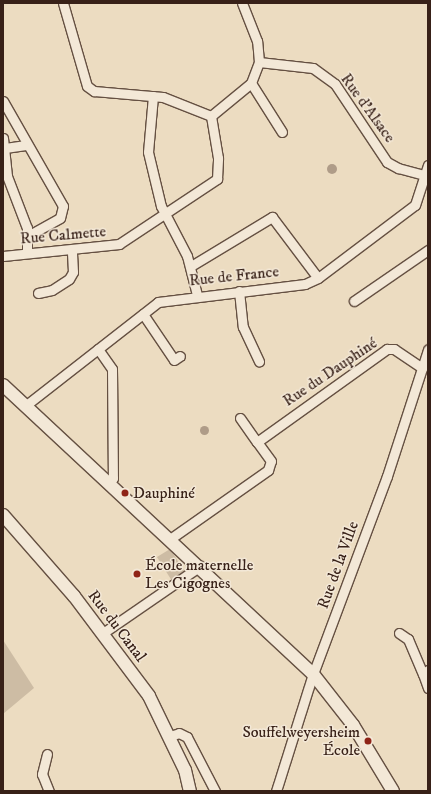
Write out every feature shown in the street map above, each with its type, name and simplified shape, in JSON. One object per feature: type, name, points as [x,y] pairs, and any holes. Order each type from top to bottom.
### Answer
[{"type":"street","points":[[63,3],[87,86],[94,91],[153,96],[211,116],[251,83],[259,62],[257,41],[242,3]]},
{"type":"street","name":"Rue d'Alsace","points":[[259,62],[313,68],[335,84],[387,162],[398,168],[425,175]]},
{"type":"street","points":[[251,83],[282,132]]},
{"type":"street","points":[[153,96],[148,152],[164,214],[191,266],[197,295]]},
{"type":"street","points":[[3,100],[26,145],[49,177],[64,213],[37,234],[27,236]]},
{"type":"street","name":"Rue Calmette","points":[[3,256],[27,253],[72,252],[119,244],[217,179],[218,158],[211,116]]},
{"type":"street","points":[[3,138],[7,176],[27,236],[27,253]]},
{"type":"street","points":[[5,148],[26,145]]},
{"type":"street","name":"Rue de France","points":[[25,406],[142,314],[169,298],[305,284],[318,278],[415,205],[428,165]]},
{"type":"street","points":[[191,266],[272,217],[318,278]]},
{"type":"street","points":[[354,301],[428,250]]},
{"type":"street","points":[[38,293],[52,290],[68,279],[73,272],[72,252]]},
{"type":"street","points":[[239,291],[243,327],[259,361]]},
{"type":"street","points":[[142,314],[174,360],[180,356]]},
{"type":"street","points":[[98,349],[112,369],[113,478],[110,484]]},
{"type":"street","name":"Rue du Dauphiné","points":[[257,442],[387,349],[394,349],[422,368]]},
{"type":"street","name":"Rue de la Ville","points":[[276,791],[313,674],[427,354]]},
{"type":"street","points":[[3,385],[200,566],[313,674],[353,725],[393,791]]},
{"type":"street","points":[[170,539],[268,470],[271,461],[240,418]]},
{"type":"street","name":"Rue du Canal","points":[[3,515],[103,633],[149,696],[170,736],[185,770],[190,791]]},
{"type":"street","points":[[103,633],[200,566]]},
{"type":"street","points":[[398,633],[408,639],[425,672],[428,688]]},
{"type":"street","points":[[170,736],[179,733],[187,738],[215,791]]},
{"type":"street","points":[[47,754],[42,774],[49,791]]},
{"type":"shaded area","points":[[330,164],[334,164],[336,165],[336,173],[330,174],[327,171],[327,167]]},
{"type":"shaded area","points":[[202,426],[206,426],[208,430],[206,434],[202,434],[200,432],[200,428]]},
{"type":"shaded area","points":[[170,549],[185,572],[172,581],[157,557]]},
{"type":"shaded area","points":[[3,640],[34,688],[3,714]]},
{"type":"place","name":"Dauphiné","points":[[125,493]]},
{"type":"place","name":"École maternelle Les Cigognes","points":[[137,574]]},
{"type":"place","name":"Souffelweyersheim École","points":[[368,741]]}]
